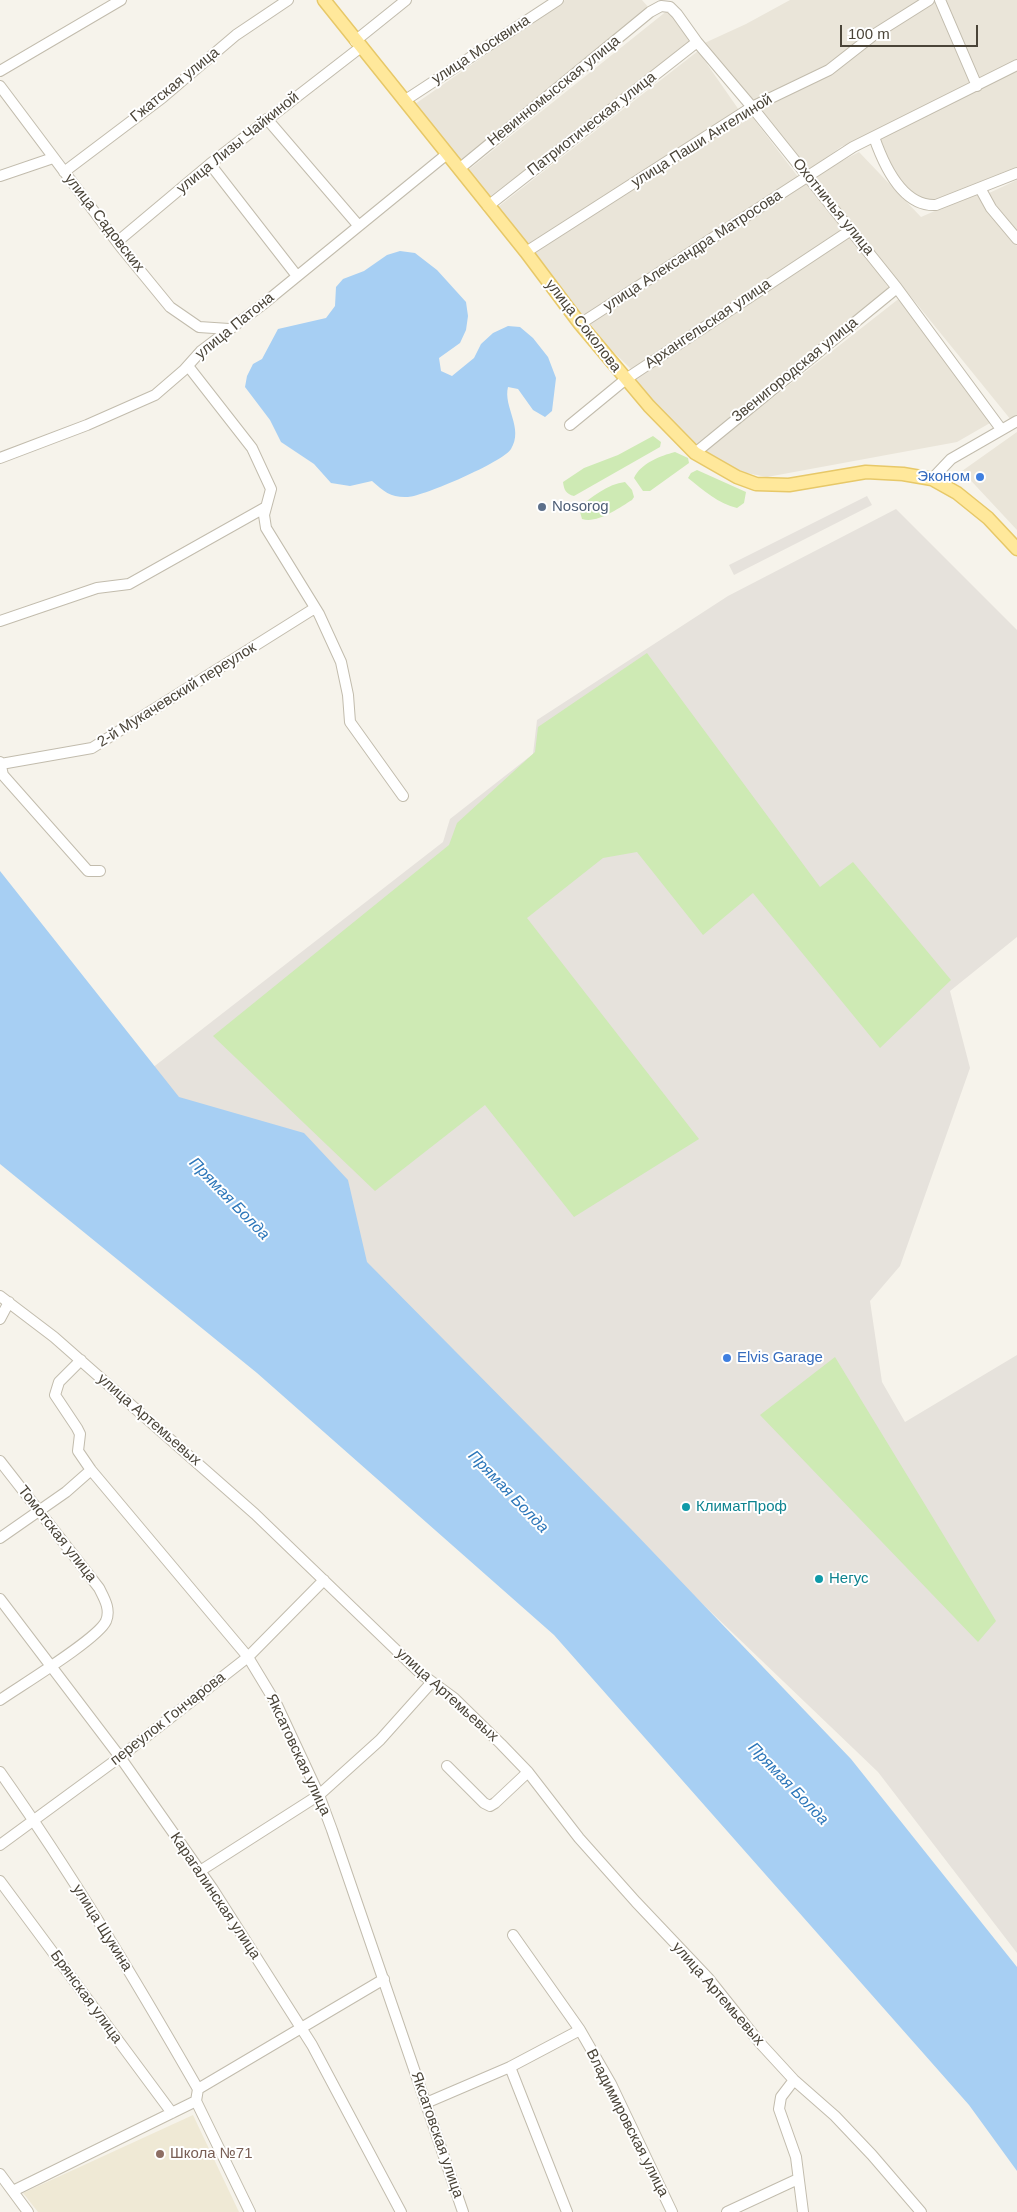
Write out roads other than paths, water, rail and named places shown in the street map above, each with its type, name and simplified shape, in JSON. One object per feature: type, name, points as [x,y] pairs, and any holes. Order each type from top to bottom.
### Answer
[{"type":"main road","name":"улица Соколова","points":[[324,0],[526,252],[580,324],[678,439],[694,453],[737,477],[764,484],[789,485],[822,481],[866,472],[903,474],[932,479],[957,493],[988,518],[1017,549]]},
{"type":"street","points":[[0,71],[121,0]]},
{"type":"street","name":"Гжатская улица","points":[[64,172],[162,98],[236,35],[288,0]]},
{"type":"street","name":"улица Лизы Чайкиной","points":[[117,242],[358,44],[406,0]]},
{"type":"street","name":"улица Москвина","points":[[404,100],[558,0]]},
{"type":"street","name":"улица Паши Ангелиной","points":[[526,252],[752,107],[829,70],[875,34],[929,0]]},
{"type":"street","points":[[940,0],[977,86]]},
{"type":"street","name":"Охотничья улица","points":[[650,12],[661,6],[670,7],[677,14],[697,42],[752,107],[897,288],[1001,429]]},
{"type":"street","name":"Невинномысская улица","points":[[458,169],[650,12]]},
{"type":"street","name":"Патриотическая улица","points":[[488,206],[697,42]]},
{"type":"street","name":"улица Александра Матросова","points":[[580,324],[853,147],[1017,65]]},
{"type":"street","name":"улица Садовских","points":[[0,86],[117,242],[170,307],[199,327],[229,329]]},
{"type":"street","points":[[267,119],[358,225]]},
{"type":"street","points":[[874,136],[888,173],[917,202],[928,206],[936,205],[1017,173]]},
{"type":"street","name":"улица Патона","points":[[0,458],[87,425],[154,395],[188,366],[201,351],[447,154]]},
{"type":"street","points":[[0,176],[54,158]]},
{"type":"street","points":[[210,164],[297,276]]},
{"type":"street","points":[[980,188],[991,208],[1017,239]]},
{"type":"street","name":"Архангельская улица","points":[[570,425],[626,379],[851,230]]},
{"type":"street","name":"Звенигородская улица","points":[[694,453],[897,288]]},
{"type":"street","points":[[188,366],[252,448],[271,489],[264,515],[266,528],[315,608],[341,662],[348,695],[350,722],[403,796]]},
{"type":"street","points":[[932,479],[950,459],[1017,421]]},
{"type":"street","points":[[0,621],[97,588],[129,584],[266,507]]},
{"type":"street","name":"2-й Мукачевский переулок","points":[[1,763],[92,748],[315,608]]},
{"type":"street","points":[[1,763],[3,776],[88,871],[100,871]]},
{"type":"street","points":[[0,1319],[4,1299]]},
{"type":"street","name":"улица Артемьевых","points":[[4,1299],[81,1360],[255,1514],[431,1683],[454,1698],[528,1772],[586,1845],[636,1902],[709,1979],[760,2043],[794,2080],[854,2135],[921,2212]]},
{"type":"street","name":"Яксатовская улица","points":[[81,1360],[59,1382],[55,1395],[80,1434],[78,1451],[91,1470],[248,1657],[277,1705],[319,1795],[463,2212]]},
{"type":"street","name":"Томотская улица","points":[[0,1461],[99,1588],[108,1612],[106,1622],[99,1631],[50,1666]]},
{"type":"street","points":[[0,1538],[66,1492],[91,1470]]},
{"type":"street","name":"переулок Гончарова","points":[[0,1845],[120,1757],[248,1657],[324,1580]]},
{"type":"street","name":"Карагалинская улица","points":[[0,1599],[120,1757],[200,1871],[302,2028],[401,2212]]},
{"type":"street","points":[[0,1700],[50,1666]]},
{"type":"street","points":[[200,1871],[319,1795],[380,1740],[431,1683]]},
{"type":"street","points":[[446,1766],[484,1803],[490,1806],[495,1804],[528,1772]]},
{"type":"street","name":"улица Щукина","points":[[0,1772],[34,1821],[119,1954],[198,2089]]},
{"type":"street","name":"Брянская улица","points":[[0,1880],[172,2113]]},
{"type":"street","name":"Владимировская улица","points":[[514,1935],[580,2030],[611,2084],[672,2212]]},
{"type":"street","points":[[250,2212],[196,2101],[198,2089],[384,1980]]},
{"type":"street","points":[[426,2103],[510,2067],[580,2030]]},
{"type":"street","points":[[510,2067],[567,2212]]},
{"type":"street","points":[[794,2080],[781,2097],[779,2109],[792,2142],[803,2212]]},
{"type":"street","points":[[13,2191],[196,2101]]},
{"type":"street","points":[[0,2174],[28,2212]]},
{"type":"street","points":[[726,2212],[798,2179]]},
{"type":"water","points":[[400,251],[415,253],[437,270],[466,302],[468,316],[466,330],[460,343],[439,358],[441,371],[452,376],[474,358],[481,344],[493,333],[508,326],[520,327],[533,338],[548,357],[556,378],[552,411],[545,417],[533,410],[518,389],[508,387],[508,402],[515,433],[511,449],[505,455],[462,478],[430,491],[408,497],[388,494],[372,481],[350,486],[331,483],[314,464],[281,442],[270,420],[245,387],[247,376],[253,364],[262,359],[278,329],[326,318],[335,306],[336,287],[343,279],[364,271],[387,255]]},
{"type":"water","name":"Прямая Болда","points":[[0,871],[179,1097],[304,1133],[348,1180],[367,1262],[630,1528],[851,1759],[1017,1967],[1017,2171],[969,2105],[554,1635],[257,1373],[0,1164]]},
{"type":"place","name":"Эконом","points":[[980,477]]},
{"type":"place","name":"Nosorog","points":[[542,507]]},
{"type":"place","name":"Elvis Garage","points":[[727,1358]]},
{"type":"place","name":"КлиматПроф","points":[[686,1507]]},
{"type":"place","name":"Негус","points":[[819,1579]]},
{"type":"place","name":"Школа №71","points":[[160,2154]]}]
